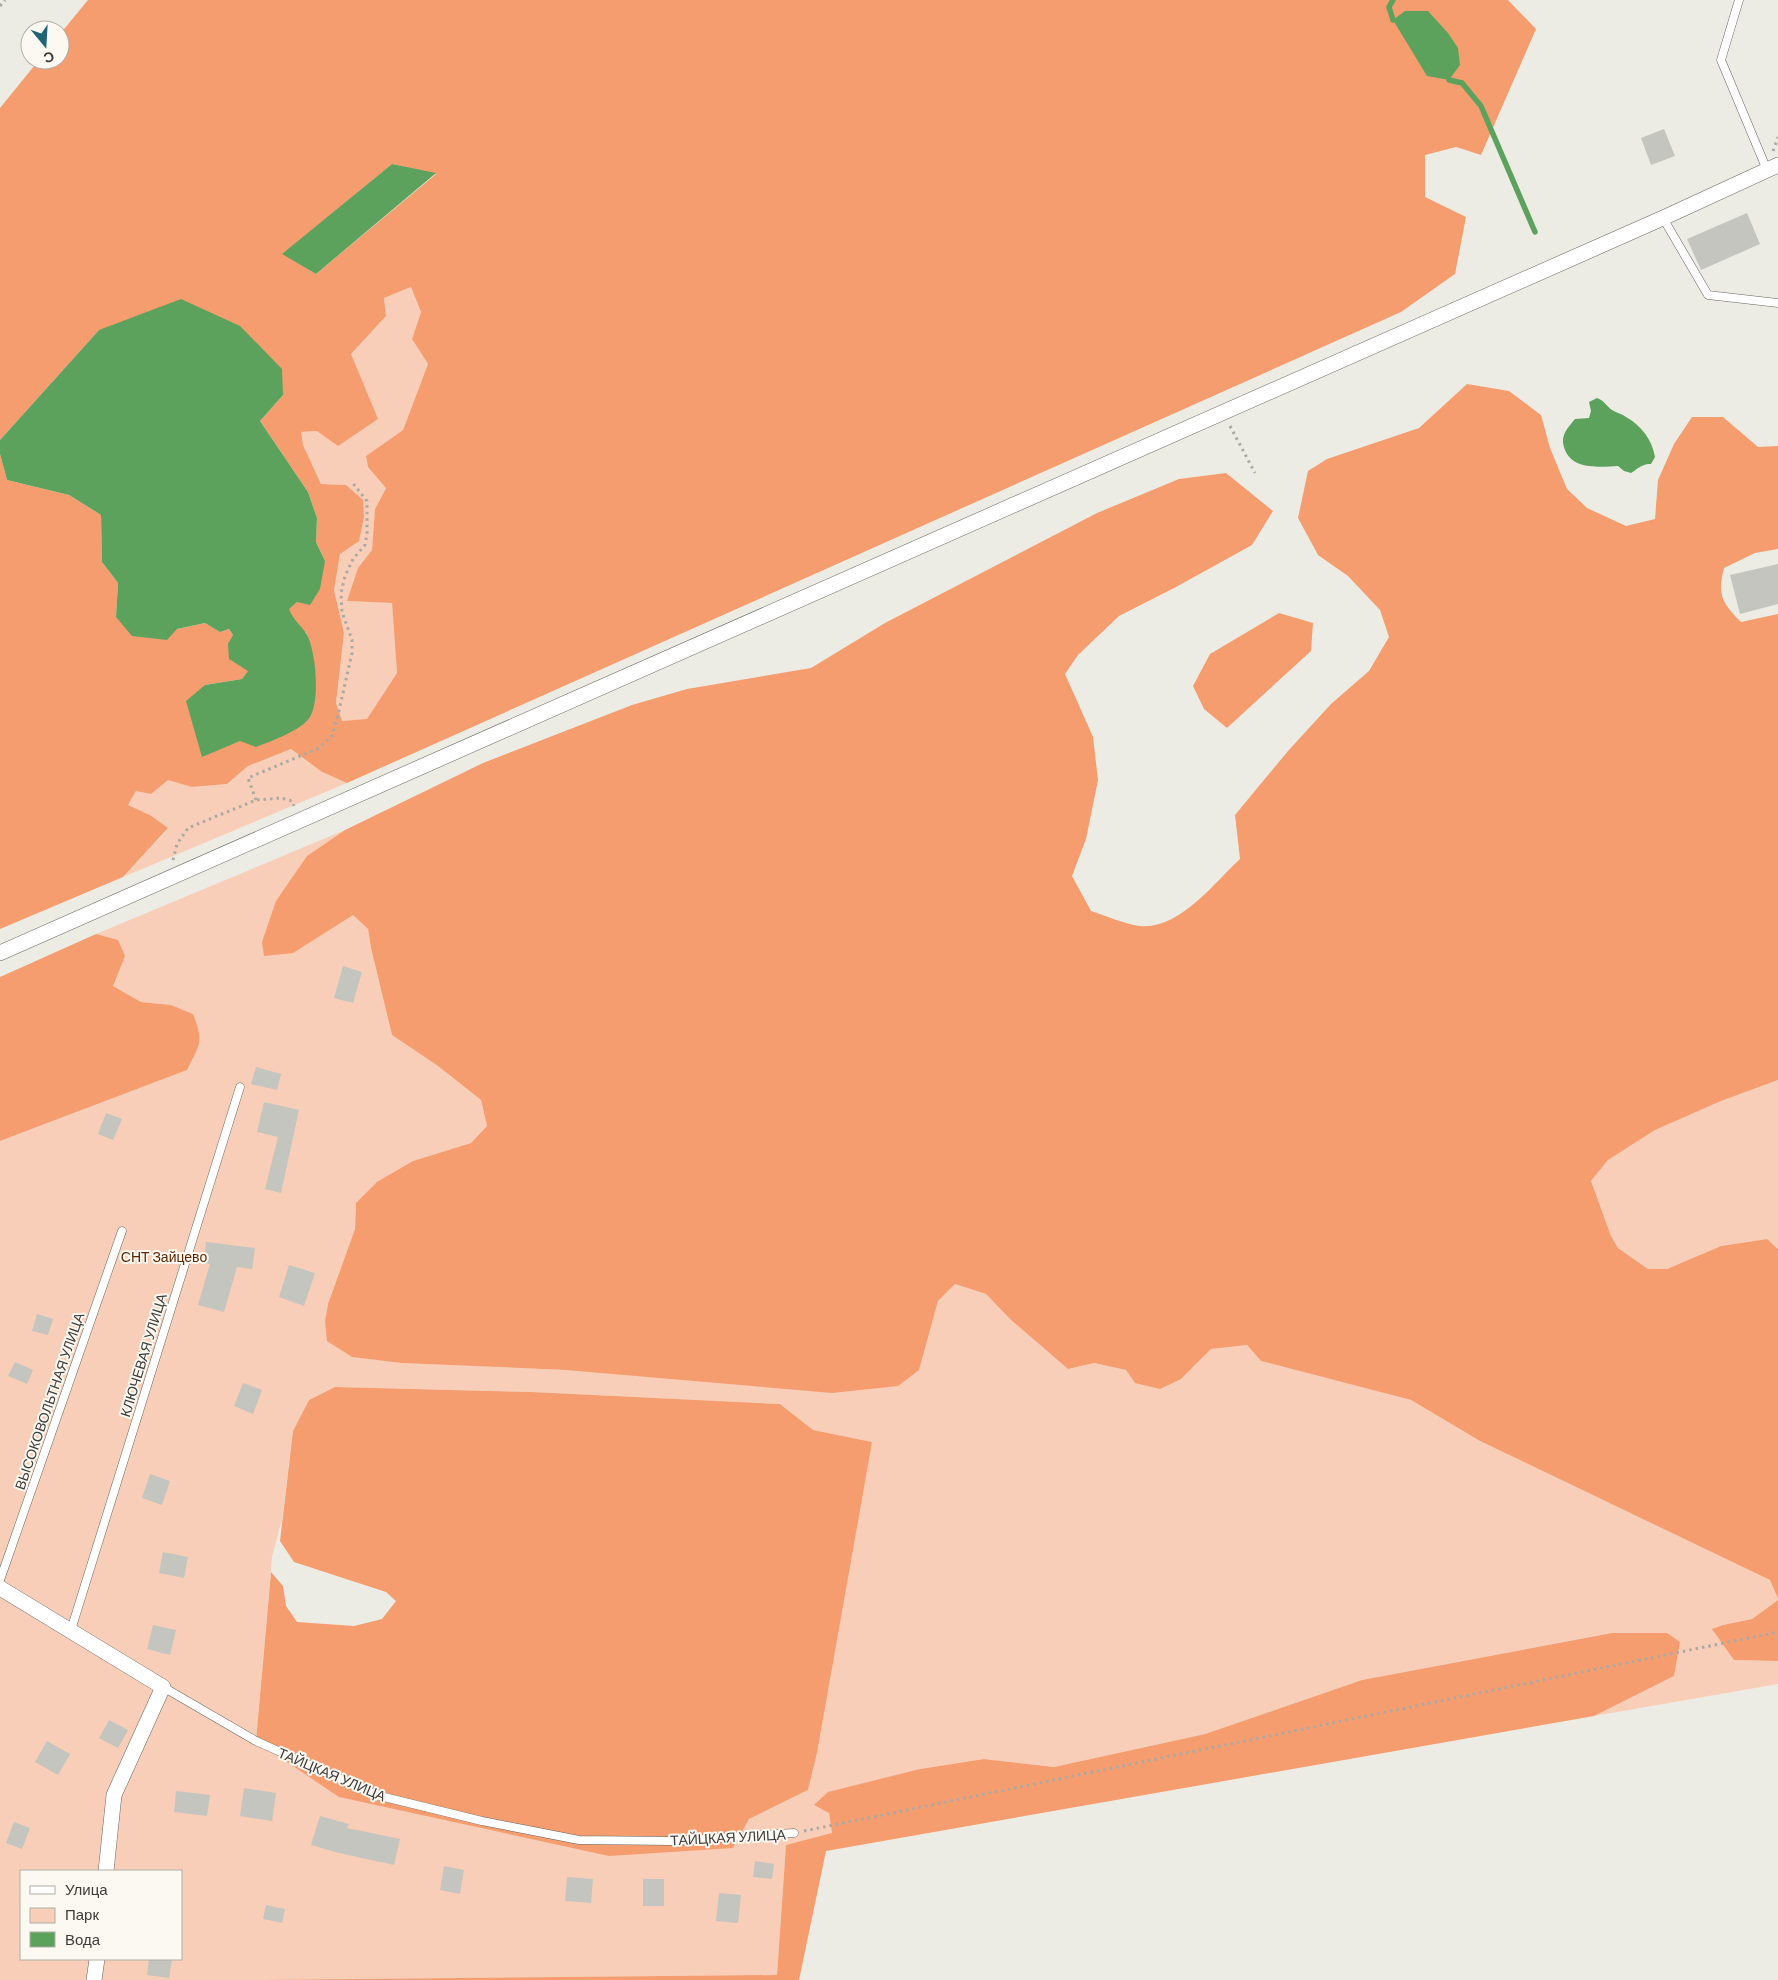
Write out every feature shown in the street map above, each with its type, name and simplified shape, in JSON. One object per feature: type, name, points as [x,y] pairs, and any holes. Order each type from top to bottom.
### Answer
[{"type":"street","points":[[0,953],[1663,218],[1772,168]]},
{"type":"street","name":"ТАЙЦКАЯ УЛИЦА","points":[[0,1588],[163,1687]]},
{"type":"street","points":[[106,1870],[114,1795],[163,1687]]},
{"type":"street","points":[[94,1980],[98,1960]]},
{"type":"lane","points":[[1739,0],[1721,60],[1772,168]]},
{"type":"lane","points":[[1663,218],[1708,295],[1778,303]]},
{"type":"lane","name":"КЛЮЧЕВАЯ УЛИЦА","points":[[71,1630],[240,1087]]},
{"type":"lane","name":"ВЫСОКОВОЛЬТНАЯ УЛИЦА","points":[[0,1580],[122,1231]]},
{"type":"lane","name":"ТАЙЦКАЯ УЛИЦА","points":[[163,1687],[256,1742],[376,1795],[482,1821],[579,1840],[672,1841],[794,1833]]},
{"type":"path","points":[[0,6],[5,0]]},
{"type":"path","points":[[1223,412],[1255,473]]},
{"type":"path","points":[[256,800],[248,778],[319,748],[332,736],[352,652],[352,640],[342,612],[341,593],[345,576],[353,560],[365,545],[367,533],[367,501],[351,481]]},
{"type":"path","points":[[176,875],[172,865],[176,844],[188,828],[256,800],[281,798],[292,801],[300,819]]},
{"type":"path","points":[[794,1833],[1778,1632]]},
{"type":"green space","points":[[411,287],[421,312],[412,339],[428,364],[403,430],[366,456],[368,467],[386,487],[375,509],[372,550],[358,568],[347,601],[392,603],[397,673],[367,720],[341,721],[336,703],[344,633],[334,590],[340,554],[346,485],[321,484],[303,445],[301,432],[317,431],[351,354],[386,316],[384,298]]},
{"type":"green space","points":[[291,749],[322,772],[347,783],[123,877],[168,829],[150,815],[128,805],[136,791],[151,794],[168,779],[192,787],[227,784],[248,766]]},
{"type":"green space","name":"СНТ Зайцево","points":[[345,830],[307,856],[353,915],[368,929],[392,1035],[438,1066],[481,1100],[487,1126],[471,1143],[413,1161],[356,1203],[355,1229],[328,1304],[325,1321],[352,1357],[401,1363],[566,1370],[919,1370],[938,1301],[955,1284],[986,1294],[1010,1319],[1068,1369],[1094,1363],[1126,1370],[1135,1383],[1181,1379],[1211,1349],[1247,1345],[1261,1361],[1411,1400],[1480,1441],[1770,1580],[1778,1600],[1752,1619],[1723,1625],[1734,1660],[1778,1661],[1778,1684],[1594,1716],[1674,1676],[1680,1642],[1612,1633],[1362,1680],[1205,1734],[1054,1767],[984,1759],[920,1769],[829,1813],[832,1834],[786,1845],[777,1975],[248,1980],[0,1980],[0,1141],[187,1070],[171,1005],[141,1002],[113,986],[118,940],[96,934]],"holes":[[[335,1387],[532,1392],[780,1404],[813,1430],[871,1442],[817,1753],[808,1790],[749,1819],[733,1848],[256,1742],[272,1557],[282,1519],[293,1431],[309,1400]]]},
{"type":"green space","points":[[1778,1080],[1778,1249],[1767,1239],[1721,1246],[1667,1269],[1648,1269],[1618,1248],[1611,1236],[1591,1181],[1608,1160],[1655,1130],[1721,1101]]},
{"type":"shaded area","points":[[88,0],[1508,0],[1536,29],[1481,155],[1456,147],[1425,155],[1425,197],[1466,217],[1455,274],[1401,312],[347,783],[322,772],[291,749],[248,766],[227,784],[192,787],[168,780],[151,794],[136,791],[128,805],[150,815],[168,828],[123,877],[0,929],[0,454],[7,480],[69,495],[101,515],[102,562],[118,583],[116,617],[177,629],[205,623],[220,632],[229,629],[233,635],[240,666],[249,670],[242,679],[205,685],[202,756],[307,634],[293,619],[288,609],[297,602],[325,561],[316,542],[317,518],[308,492],[260,421],[283,395],[99,330],[0,440],[0,108],[31,70],[70,70],[70,22]],"holes":[[[392,164],[436,174],[316,274],[283,254]],[[411,287],[421,312],[412,339],[428,364],[403,430],[366,456],[368,467],[386,488],[375,509],[372,550],[358,568],[347,601],[392,603],[397,673],[367,719],[342,721],[336,703],[344,633],[334,590],[340,554],[359,541],[364,517],[363,500],[346,485],[321,484],[303,445],[301,432],[317,431],[338,446],[378,419],[351,354],[386,316],[384,298]]]},
{"type":"shaded area","points":[[1467,384],[1509,391],[1541,415],[1550,448],[1567,489],[1587,508],[1626,526],[1655,519],[1658,480],[1674,444],[1692,417],[1723,417],[1758,447],[1778,446],[1778,549],[1755,553],[1724,568],[1721,592],[1725,604],[1741,622],[1778,614],[1778,1080],[1721,1101],[1655,1130],[1608,1160],[1591,1181],[1611,1236],[1618,1248],[1648,1269],[1667,1269],[1721,1246],[1767,1239],[1778,1249],[1778,1599],[1770,1580],[1480,1441],[1411,1400],[1261,1361],[1247,1345],[1211,1349],[1181,1379],[1160,1389],[1135,1383],[1126,1370],[1094,1363],[1068,1369],[1010,1319],[986,1294],[955,1284],[938,1301],[919,1370],[898,1386],[832,1393],[566,1370],[401,1363],[352,1357],[327,1341],[325,1321],[328,1304],[355,1229],[356,1203],[377,1182],[413,1161],[471,1143],[487,1126],[481,1100],[438,1066],[392,1035],[368,929],[353,915],[293,953],[264,956],[262,942],[276,901],[307,856],[345,830],[483,763],[632,705],[687,689],[811,668],[885,623],[1097,513],[1179,479],[1226,473],[1273,511],[1252,545],[1119,616],[1078,655],[1065,674],[1093,737],[1098,780],[1086,839],[1072,876],[1091,911],[1140,926],[1168,921],[1195,903],[1240,859],[1235,815],[1288,751],[1331,704],[1369,671],[1389,637],[1380,610],[1348,576],[1318,555],[1298,518],[1308,471],[1327,459],[1419,428]]},
{"type":"shaded area","points":[[1279,613],[1313,623],[1311,651],[1227,728],[1204,709],[1193,686],[1210,654]]},
{"type":"shaded area","points":[[96,934],[118,940],[125,956],[113,986],[141,1002],[171,1005],[193,1014],[199,1031],[198,1048],[187,1070],[0,1141],[0,977]]},
{"type":"shaded area","points":[[335,1387],[532,1392],[780,1404],[813,1430],[872,1442],[817,1753],[808,1790],[749,1819],[733,1848],[609,1856],[339,1797],[256,1741],[271,1572],[283,1586],[286,1606],[297,1622],[354,1626],[382,1619],[396,1601],[386,1592],[294,1562],[280,1541],[293,1431],[309,1400]]},
{"type":"shaded area","points":[[1778,1600],[1778,1661],[1734,1660],[1712,1629],[1752,1619]]},
{"type":"shaded area","points":[[1612,1633],[1667,1633],[1680,1642],[1674,1676],[1594,1716],[826,1851],[799,1980],[248,1980],[777,1975],[786,1845],[832,1833],[829,1813],[814,1805],[828,1792],[920,1769],[984,1759],[1054,1767],[1205,1734],[1362,1680]]},
{"type":"water","points":[[1405,11],[1428,11],[1448,33],[1458,48],[1460,65],[1449,80],[1427,76],[1393,20]]},
{"type":"water","points":[[392,164],[436,173],[316,274],[282,254]]},
{"type":"water","points":[[181,299],[240,326],[282,369],[283,395],[260,421],[308,492],[317,518],[316,542],[325,561],[320,589],[310,605],[297,602],[289,609],[306,633],[313,655],[316,689],[310,717],[293,731],[256,747],[240,741],[202,757],[186,701],[205,685],[242,679],[248,671],[229,659],[228,644],[233,635],[229,629],[220,632],[205,623],[177,629],[167,640],[132,636],[116,617],[118,583],[102,562],[101,515],[69,495],[7,480],[0,454],[0,440],[99,330]]},
{"type":"water","points":[[1597,398],[1641,429],[1649,439],[1654,451],[1655,457],[1651,464],[1643,465],[1631,473],[1624,471],[1618,466],[1588,466],[1574,461],[1569,456],[1563,444],[1565,433],[1575,419],[1589,418],[1591,411],[1589,402]]},
{"type":"building","points":[[1664,129],[1675,156],[1651,165],[1641,138]]},
{"type":"building","points":[[1747,213],[1760,244],[1701,270],[1687,239]]},
{"type":"building","points":[[1778,564],[1778,604],[1740,614],[1730,575]]},
{"type":"building","points":[[343,966],[362,972],[353,1003],[334,998]]},
{"type":"building","points":[[256,1067],[281,1074],[277,1090],[251,1084]]},
{"type":"building","points":[[264,1102],[299,1110],[281,1193],[265,1189],[278,1137],[257,1132]]},
{"type":"building","points":[[106,1113],[122,1119],[113,1140],[98,1134]]},
{"type":"building","points":[[206,1242],[255,1248],[252,1269],[237,1267],[224,1312],[198,1305],[210,1264],[204,1263]]},
{"type":"building","points":[[289,1265],[315,1273],[304,1306],[279,1297]]},
{"type":"building","points":[[37,1314],[53,1319],[48,1335],[32,1331]]},
{"type":"building","points":[[15,1362],[33,1370],[27,1384],[8,1376]]},
{"type":"building","points":[[243,1383],[262,1390],[253,1414],[234,1406]]},
{"type":"building","points":[[150,1474],[170,1481],[162,1505],[142,1498]]},
{"type":"building","points":[[163,1552],[188,1557],[184,1578],[159,1573]]},
{"type":"building","points":[[153,1625],[176,1630],[170,1655],[147,1649]]},
{"type":"building","points":[[109,1720],[128,1730],[118,1748],[99,1738]]},
{"type":"building","points":[[47,1741],[70,1754],[58,1775],[35,1762]]},
{"type":"building","points":[[244,1788],[276,1793],[272,1821],[240,1816]]},
{"type":"building","points":[[176,1791],[210,1795],[207,1816],[174,1812]]},
{"type":"building","points":[[320,1816],[349,1824],[347,1828],[400,1839],[394,1865],[311,1845]]},
{"type":"building","points":[[14,1822],[30,1828],[22,1849],[6,1843]]},
{"type":"building","points":[[755,1861],[774,1864],[772,1879],[753,1877]]},
{"type":"building","points":[[444,1866],[464,1870],[460,1894],[440,1890]]},
{"type":"building","points":[[567,1877],[593,1879],[591,1903],[565,1901]]},
{"type":"building","points":[[643,1879],[664,1879],[664,1906],[643,1906]]},
{"type":"building","points":[[719,1893],[741,1895],[738,1923],[716,1921]]},
{"type":"building","points":[[266,1905],[285,1909],[282,1923],[263,1919]]},
{"type":"building","points":[[149,1960],[172,1960],[169,1978],[147,1975]]},
{"type":"waterway","points":[[1393,0],[1389,7],[1393,20]]},
{"type":"waterway","points":[[1449,80],[1462,83],[1481,106],[1535,232]]}]
